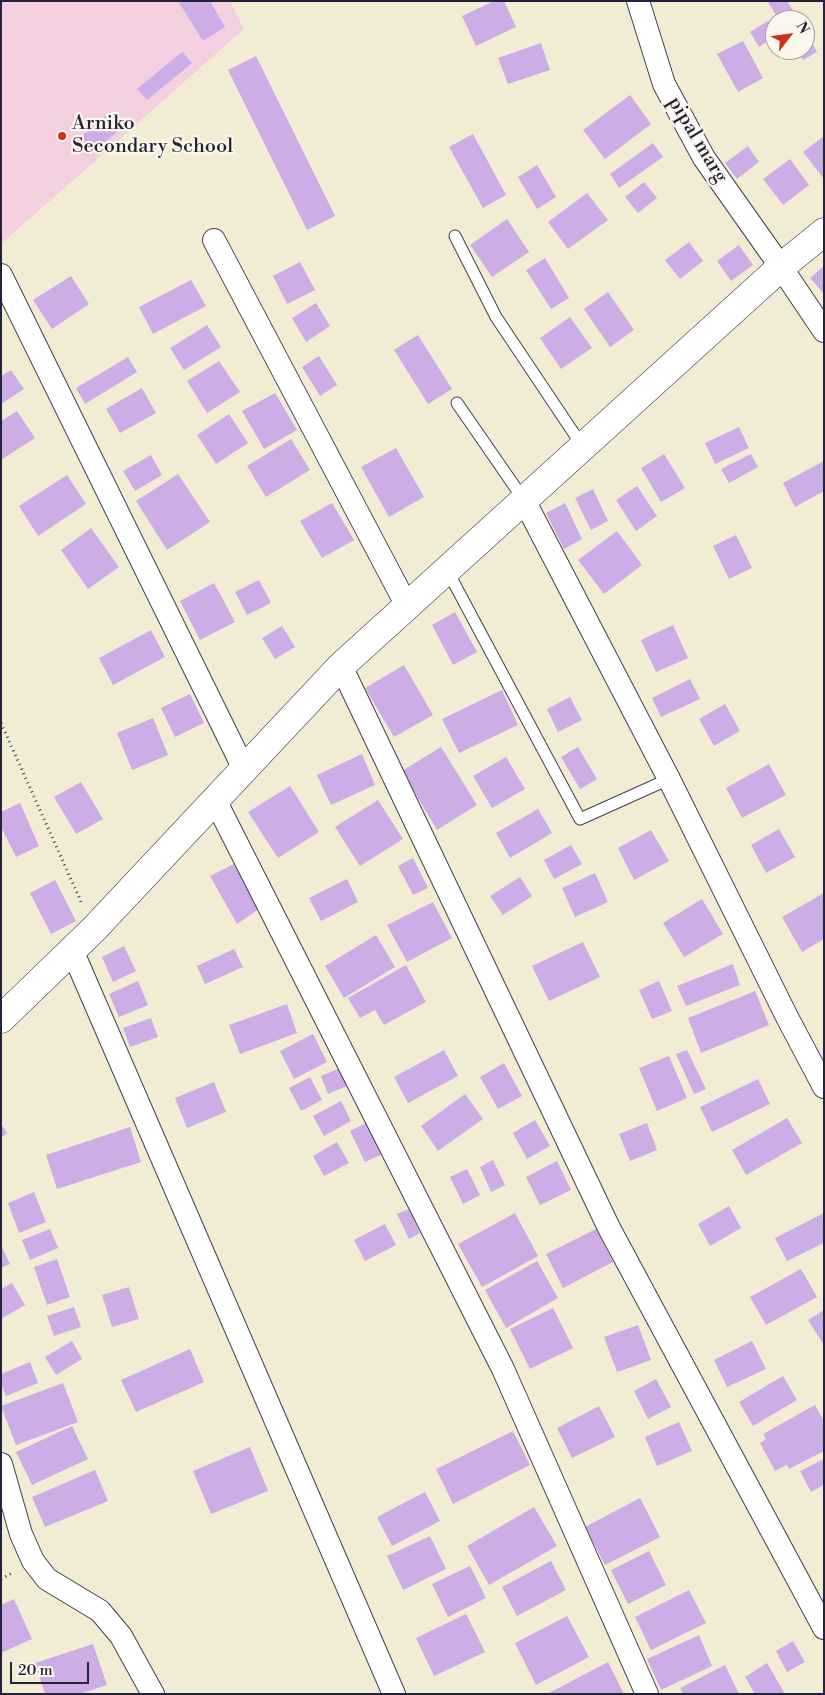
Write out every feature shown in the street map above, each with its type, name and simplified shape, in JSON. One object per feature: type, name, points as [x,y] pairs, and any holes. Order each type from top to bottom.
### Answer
[{"type":"street","name":"pipal marg","points":[[638,1],[664,84],[704,158],[824,331]]},
{"type":"street","points":[[1,1019],[94,929],[341,666],[781,267],[824,232]]},
{"type":"street","points":[[214,240],[407,606]]},
{"type":"street","points":[[1,275],[244,769]]},
{"type":"street","points":[[524,500],[669,779],[824,1088]]},
{"type":"street","points":[[341,666],[608,1228],[824,1628]]},
{"type":"street","points":[[214,800],[504,1369],[647,1694]]},
{"type":"street","points":[[72,950],[394,1694]]},
{"type":"street","points":[[1,1464],[21,1534],[33,1561],[48,1579],[100,1611],[121,1636],[152,1694]]},
{"type":"lane","points":[[455,236],[496,317],[583,447]]},
{"type":"lane","points":[[457,403],[524,500]]},
{"type":"lane","points":[[447,570],[580,819],[669,779]]},
{"type":"path","points":[[1,723],[94,929]]},
{"type":"shaded area","name":"Arniko Secondary School","points":[[1,1],[230,1],[244,29],[1,244]]},
{"type":"building","points":[[178,1],[210,1],[225,27],[203,41]]},
{"type":"building","points":[[494,1],[504,1],[516,27],[476,46],[462,16]]},
{"type":"building","points":[[787,1],[793,10],[773,10],[768,2]]},
{"type":"building","points":[[765,23],[765,43],[759,47],[750,32]]},
{"type":"building","points":[[743,41],[763,78],[738,92],[717,54]]},
{"type":"building","points":[[541,43],[550,70],[508,84],[498,58]]},
{"type":"building","points":[[182,52],[192,63],[147,100],[137,89]]},
{"type":"building","points":[[256,56],[335,216],[307,230],[228,70]]},
{"type":"building","points":[[630,95],[651,124],[605,159],[583,130]]},
{"type":"building","points":[[105,116],[118,131],[88,156],[76,141]]},
{"type":"building","points":[[473,134],[506,195],[483,208],[449,147]]},
{"type":"building","points":[[824,136],[824,179],[803,152]]},
{"type":"building","points":[[653,143],[663,157],[619,188],[610,174]]},
{"type":"building","points":[[748,146],[759,162],[737,179],[725,163]]},
{"type":"building","points":[[790,159],[809,185],[783,205],[763,179]]},
{"type":"building","points":[[537,165],[556,197],[537,209],[518,177]]},
{"type":"building","points":[[644,182],[657,198],[638,213],[625,197]]},
{"type":"building","points":[[587,193],[608,220],[568,249],[548,222]]},
{"type":"building","points":[[507,219],[529,252],[492,277],[470,245]]},
{"type":"building","points":[[689,242],[703,261],[680,279],[665,260]]},
{"type":"building","points":[[739,245],[753,265],[731,281],[717,261]]},
{"type":"building","points":[[545,258],[569,298],[551,309],[526,270]]},
{"type":"building","points":[[300,262],[315,290],[287,304],[273,276]]},
{"type":"building","points":[[824,266],[824,294],[810,278]]},
{"type":"building","points":[[71,276],[89,304],[52,329],[33,300]]},
{"type":"building","points":[[191,280],[206,306],[153,334],[139,307]]},
{"type":"building","points":[[608,292],[634,330],[610,347],[584,309]]},
{"type":"building","points":[[316,303],[330,326],[306,342],[292,318]]},
{"type":"building","points":[[570,317],[592,348],[561,369],[540,338]]},
{"type":"building","points":[[207,325],[221,347],[184,370],[170,348]]},
{"type":"building","points":[[418,335],[452,389],[428,404],[394,350]]},
{"type":"building","points":[[319,356],[337,385],[320,396],[302,367]]},
{"type":"building","points":[[128,357],[137,372],[85,404],[76,388]]},
{"type":"building","points":[[219,361],[240,392],[207,413],[187,381]]},
{"type":"building","points":[[11,370],[24,389],[1,404],[1,376]]},
{"type":"building","points":[[142,388],[156,413],[120,433],[106,409]]},
{"type":"building","points":[[275,393],[297,430],[264,449],[242,411]]},
{"type":"building","points":[[17,411],[35,438],[1,460],[1,421]]},
{"type":"building","points":[[229,414],[248,443],[216,464],[197,435]]},
{"type":"building","points":[[739,427],[749,448],[715,464],[705,443]]},
{"type":"building","points":[[291,439],[310,470],[266,497],[247,466]]},
{"type":"building","points":[[396,448],[424,497],[389,517],[361,467]]},
{"type":"building","points":[[664,454],[685,488],[661,502],[641,468]]},
{"type":"building","points":[[751,454],[758,467],[729,483],[721,469]]},
{"type":"building","points":[[151,455],[162,475],[135,491],[123,471]]},
{"type":"building","points":[[824,461],[824,491],[795,507],[783,483]]},
{"type":"building","points":[[178,474],[210,522],[167,550],[136,501]]},
{"type":"building","points":[[67,475],[86,504],[38,536],[19,506]]},
{"type":"building","points":[[637,486],[657,516],[636,531],[616,500]]},
{"type":"building","points":[[593,489],[608,521],[591,530],[575,498]]},
{"type":"building","points":[[332,503],[354,540],[322,558],[300,521]]},
{"type":"building","points":[[565,503],[582,539],[564,549],[546,513]]},
{"type":"building","points":[[91,528],[119,567],[88,589],[61,550]]},
{"type":"building","points":[[617,531],[642,565],[604,594],[578,560]]},
{"type":"building","points":[[736,535],[752,568],[729,579],[713,546]]},
{"type":"building","points":[[259,580],[271,603],[247,615],[235,592]]},
{"type":"building","points":[[214,583],[235,622],[200,640],[180,601]]},
{"type":"building","points":[[455,612],[477,652],[453,665],[432,625]]},
{"type":"building","points":[[673,625],[688,658],[656,672],[641,640]]},
{"type":"building","points":[[282,626],[295,647],[275,659],[262,638]]},
{"type":"building","points":[[151,630],[165,657],[113,685],[99,658]]},
{"type":"building","points":[[404,665],[433,715],[394,737],[365,688]]},
{"type":"building","points":[[690,679],[700,699],[661,717],[652,698]]},
{"type":"building","points":[[502,690],[518,725],[459,753],[442,719]]},
{"type":"building","points":[[190,694],[204,723],[175,737],[161,708]]},
{"type":"building","points":[[570,697],[582,720],[558,732],[547,709]]},
{"type":"building","points":[[725,704],[740,731],[714,746],[699,719]]},
{"type":"building","points":[[153,718],[168,755],[132,770],[117,733]]},
{"type":"building","points":[[441,747],[477,805],[437,830],[402,771]]},
{"type":"building","points":[[578,747],[597,779],[580,789],[561,757]]},
{"type":"building","points":[[362,754],[375,785],[331,805],[317,775]]},
{"type":"building","points":[[506,757],[525,789],[492,808],[473,776]]},
{"type":"building","points":[[769,764],[786,795],[742,818],[726,788]]},
{"type":"building","points":[[81,782],[103,819],[76,834],[54,797]]},
{"type":"building","points":[[290,786],[319,832],[278,858],[248,812]]},
{"type":"building","points":[[378,800],[403,839],[360,866],[335,827]]},
{"type":"building","points":[[20,803],[39,846],[16,857],[1,827],[1,812]]},
{"type":"building","points":[[538,809],[552,833],[510,858],[496,833]]},
{"type":"building","points":[[779,829],[795,857],[766,873],[751,845]]},
{"type":"building","points":[[651,830],[669,861],[634,880],[618,848]]},
{"type":"building","points":[[571,845],[582,864],[554,879],[544,860]]},
{"type":"building","points":[[413,858],[428,888],[413,895],[398,866]]},
{"type":"building","points":[[236,863],[259,909],[237,924],[210,876]]},
{"type":"building","points":[[595,873],[608,902],[575,917],[562,888]]},
{"type":"building","points":[[520,877],[532,896],[503,915],[490,896]]},
{"type":"building","points":[[347,879],[358,902],[321,921],[309,898]]},
{"type":"building","points":[[55,880],[76,921],[51,934],[30,893]]},
{"type":"building","points":[[824,893],[824,939],[802,952],[782,917]]},
{"type":"building","points":[[702,899],[723,934],[684,957],[663,923]]},
{"type":"building","points":[[433,902],[452,938],[407,962],[387,925]]},
{"type":"building","points":[[376,935],[395,967],[344,998],[325,966]]},
{"type":"building","points":[[583,942],[600,977],[549,1001],[532,966]]},
{"type":"building","points":[[124,946],[136,971],[113,982],[102,957]]},
{"type":"building","points":[[234,949],[243,967],[205,984],[197,966]]},
{"type":"building","points":[[733,964],[740,985],[686,1006],[677,986]]},
{"type":"building","points":[[406,965],[426,1002],[384,1025],[375,1010],[360,1018],[348,998]]},
{"type":"building","points":[[138,981],[148,1005],[119,1017],[109,994]]},
{"type":"building","points":[[659,981],[672,1011],[652,1019],[639,990]]},
{"type":"building","points":[[755,991],[769,1025],[701,1053],[688,1018]]},
{"type":"building","points":[[287,1004],[297,1033],[240,1054],[229,1025]]},
{"type":"building","points":[[151,1018],[158,1037],[130,1047],[123,1028]]},
{"type":"building","points":[[313,1034],[327,1062],[294,1079],[280,1051]]},
{"type":"building","points":[[444,1050],[458,1076],[408,1103],[394,1077]]},
{"type":"building","points":[[687,1050],[706,1089],[694,1094],[676,1054]]},
{"type":"building","points":[[669,1056],[687,1098],[657,1111],[639,1068]]},
{"type":"building","points":[[504,1063],[522,1096],[498,1109],[480,1077]]},
{"type":"building","points":[[340,1068],[347,1086],[328,1094],[321,1076]]},
{"type":"building","points":[[310,1077],[322,1100],[301,1111],[289,1088]]},
{"type":"building","points":[[758,1079],[770,1104],[712,1132],[700,1107]]},
{"type":"building","points":[[214,1082],[226,1112],[187,1128],[175,1098]]},
{"type":"building","points":[[465,1094],[483,1119],[438,1151],[421,1126]]},
{"type":"building","points":[[341,1101],[351,1121],[324,1136],[313,1116]]},
{"type":"building","points":[[787,1118],[802,1143],[746,1175],[732,1150]]},
{"type":"building","points":[[535,1120],[550,1146],[527,1159],[513,1133]]},
{"type":"building","points":[[368,1122],[383,1154],[365,1162],[350,1131]]},
{"type":"building","points":[[647,1123],[657,1150],[630,1161],[619,1134]]},
{"type":"building","points":[[1,1124],[7,1133],[1,1138]]},
{"type":"building","points":[[130,1127],[141,1162],[57,1189],[46,1155]]},
{"type":"building","points":[[337,1142],[349,1163],[324,1176],[313,1156]]},
{"type":"building","points":[[493,1160],[505,1185],[491,1192],[480,1167]]},
{"type":"building","points":[[557,1161],[571,1190],[540,1205],[526,1177]]},
{"type":"building","points":[[467,1169],[480,1195],[463,1204],[450,1177]]},
{"type":"building","points":[[34,1192],[46,1222],[19,1233],[8,1203]]},
{"type":"building","points":[[729,1206],[741,1228],[710,1246],[698,1224]]},
{"type":"building","points":[[409,1209],[420,1233],[409,1239],[397,1214]]},
{"type":"building","points":[[515,1213],[538,1256],[482,1287],[458,1244]]},
{"type":"building","points":[[824,1213],[824,1243],[787,1261],[775,1238]]},
{"type":"building","points":[[385,1224],[396,1245],[365,1261],[354,1240]]},
{"type":"building","points":[[50,1229],[58,1248],[30,1260],[22,1240]]},
{"type":"building","points":[[596,1229],[613,1262],[563,1288],[546,1254]]},
{"type":"building","points":[[1,1245],[10,1264],[1,1268]]},
{"type":"building","points":[[57,1259],[70,1297],[47,1305],[34,1267]]},
{"type":"building","points":[[537,1261],[558,1298],[506,1328],[485,1290]]},
{"type":"building","points":[[801,1269],[817,1297],[766,1325],[750,1297]]},
{"type":"building","points":[[12,1283],[25,1305],[1,1319],[1,1289]]},
{"type":"building","points":[[129,1287],[139,1319],[112,1327],[102,1295]]},
{"type":"building","points":[[74,1307],[81,1327],[54,1336],[47,1316]]},
{"type":"building","points":[[553,1308],[573,1348],[530,1369],[510,1329]]},
{"type":"building","points":[[824,1310],[824,1345],[808,1320]]},
{"type":"building","points":[[638,1325],[651,1360],[617,1372],[604,1337]]},
{"type":"building","points":[[72,1341],[82,1359],[56,1375],[45,1357]]},
{"type":"building","points":[[752,1341],[766,1369],[727,1387],[714,1360]]},
{"type":"building","points":[[190,1349],[204,1382],[136,1412],[121,1380]]},
{"type":"building","points":[[30,1362],[38,1383],[6,1396],[1,1383],[1,1374]]},
{"type":"building","points":[[783,1376],[797,1400],[753,1426],[739,1402]]},
{"type":"building","points":[[656,1379],[671,1407],[648,1419],[634,1391]]},
{"type":"building","points":[[63,1383],[78,1422],[16,1445],[1,1406]]},
{"type":"building","points":[[815,1405],[824,1421],[824,1451],[789,1469],[787,1465],[775,1471],[760,1443],[766,1439],[763,1434]]},
{"type":"building","points":[[599,1406],[615,1437],[572,1458],[557,1428]]},
{"type":"building","points":[[679,1422],[692,1451],[657,1466],[645,1437]]},
{"type":"building","points":[[72,1426],[88,1459],[32,1485],[16,1452]]},
{"type":"building","points":[[513,1431],[530,1465],[453,1504],[436,1469]]},
{"type":"building","points":[[250,1447],[268,1491],[211,1514],[193,1471]]},
{"type":"building","points":[[824,1459],[824,1485],[811,1492],[800,1471]]},
{"type":"building","points":[[95,1470],[108,1501],[45,1527],[32,1497]]},
{"type":"building","points":[[425,1492],[440,1521],[392,1546],[377,1517]]},
{"type":"building","points":[[640,1498],[660,1537],[605,1565],[585,1527]]},
{"type":"building","points":[[534,1507],[557,1546],[489,1585],[467,1546]]},
{"type":"building","points":[[430,1536],[446,1569],[403,1590],[387,1556]]},
{"type":"building","points":[[649,1551],[666,1585],[628,1604],[611,1570]]},
{"type":"building","points":[[551,1561],[566,1590],[517,1616],[502,1587]]},
{"type":"building","points":[[470,1566],[486,1598],[448,1617],[432,1584]]},
{"type":"building","points":[[689,1590],[706,1623],[651,1650],[635,1617]]},
{"type":"building","points":[[14,1599],[32,1639],[1,1653],[1,1605]]},
{"type":"building","points":[[466,1614],[485,1652],[434,1676],[416,1638]]},
{"type":"building","points":[[567,1616],[589,1657],[536,1685],[515,1643]]},
{"type":"building","points":[[699,1635],[712,1666],[661,1690],[647,1659]]},
{"type":"building","points":[[793,1641],[805,1662],[787,1672],[776,1651]]},
{"type":"building","points":[[93,1644],[107,1685],[79,1694],[45,1694],[35,1663]]},
{"type":"building","points":[[608,1662],[624,1694],[547,1694]]},
{"type":"building","points":[[767,1663],[785,1694],[755,1694],[745,1677]]},
{"type":"building","points":[[725,1665],[739,1694],[683,1694],[680,1688]]},
{"type":"place","name":"Arniko Secondary School","points":[[62,136]]}]
